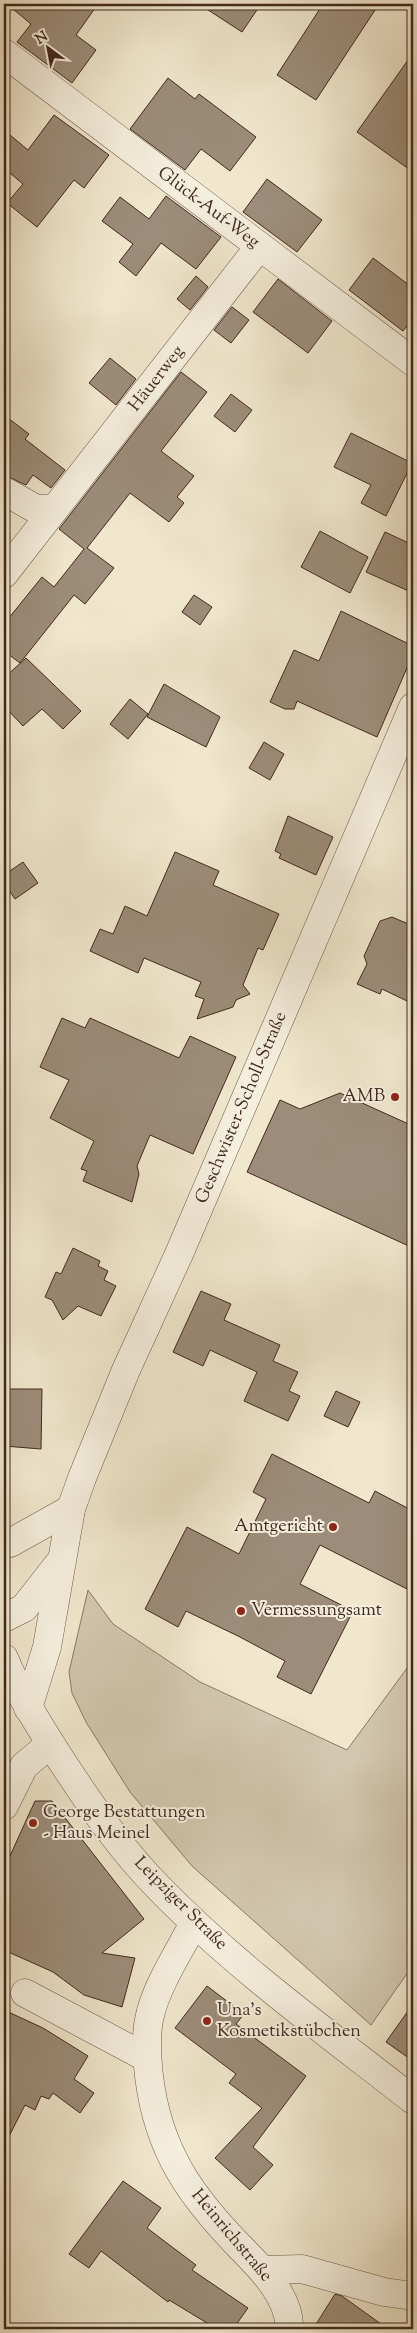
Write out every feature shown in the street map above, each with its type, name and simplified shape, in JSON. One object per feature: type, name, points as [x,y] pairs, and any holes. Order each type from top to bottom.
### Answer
[{"type":"street","name":"Glück-Auf-Weg","points":[[4,53],[413,362]]},
{"type":"street","name":"Häuerweg","points":[[4,574],[259,247]]},
{"type":"street","points":[[4,491],[36,509],[53,509]]},
{"type":"street","name":"Geschwister-Scholl-Straße","points":[[28,1708],[47,1647],[71,1509],[126,1370],[179,1254],[413,707]]},
{"type":"street","points":[[4,1542],[10,1543],[71,1509]]},
{"type":"street","name":"Geschwister-Scholl-Straße","points":[[4,1618],[24,1608],[63,1558]]},
{"type":"street","name":"Leipziger Straße","points":[[4,1658],[28,1708],[88,1801],[158,1888],[194,1923],[264,1984],[413,2100]]},
{"type":"street","points":[[4,1806],[24,1766],[50,1744]]},
{"type":"street","name":"Heinrichstraße","points":[[194,1923],[162,1985],[150,2015],[147,2058],[151,2096],[162,2136],[177,2169],[216,2223],[263,2270],[281,2299],[289,2321],[289,2329]]},
{"type":"street","points":[[24,1993],[147,2058]]},
{"type":"street","points":[[263,2270],[302,2268],[384,2292],[413,2296]]},
{"type":"shaded area","points":[[88,1590],[113,1624],[200,1682],[347,1750],[413,1660],[413,1965],[371,2025],[192,1866],[130,1792],[86,1722],[72,1693],[69,1672]]},
{"type":"building","points":[[7,4],[98,4],[76,35],[96,50],[72,83],[17,42],[31,24]]},
{"type":"building","points":[[199,4],[261,4],[242,32]]},
{"type":"building","points":[[323,4],[379,4],[316,100],[277,75]]},
{"type":"building","points":[[413,53],[413,172],[357,132]]},
{"type":"building","points":[[168,78],[195,99],[199,94],[256,137],[230,171],[201,149],[185,170],[130,129]]},
{"type":"building","points":[[54,115],[109,155],[84,188],[74,180],[37,227],[7,203],[23,184],[4,168],[4,130],[28,150]]},
{"type":"building","points":[[267,179],[322,220],[297,252],[243,212]]},
{"type":"building","points":[[166,196],[221,237],[196,269],[161,243],[136,276],[119,262],[133,244],[102,221],[120,197],[149,219]]},
{"type":"building","points":[[373,258],[413,288],[413,318],[403,331],[349,290]]},
{"type":"building","points":[[196,276],[208,287],[190,310],[177,299]]},
{"type":"building","points":[[278,279],[332,321],[308,353],[253,312]]},
{"type":"building","points":[[232,307],[249,320],[231,343],[214,330]]},
{"type":"building","points":[[110,358],[136,379],[116,405],[89,383]]},
{"type":"building","points":[[181,372],[207,392],[161,451],[194,476],[177,497],[184,503],[169,522],[130,493],[87,548],[114,568],[85,604],[74,595],[20,663],[4,651],[4,624],[42,577],[54,587],[84,549],[59,529]]},
{"type":"building","points":[[231,394],[252,410],[235,432],[214,416]]},
{"type":"building","points":[[4,415],[29,434],[25,439],[65,470],[51,488],[33,475],[26,485],[4,475]]},
{"type":"building","points":[[351,433],[412,463],[386,516],[361,503],[371,485],[334,467]]},
{"type":"building","points":[[320,531],[368,557],[350,593],[301,567]]},
{"type":"building","points":[[385,532],[413,545],[413,593],[366,572]]},
{"type":"building","points":[[194,595],[212,607],[200,625],[182,612]]},
{"type":"building","points":[[341,611],[413,646],[413,654],[377,737],[297,701],[294,709],[285,709],[270,702],[294,650],[319,661]]},
{"type":"building","points":[[26,658],[81,711],[63,729],[42,709],[23,726],[4,706],[4,678]]},
{"type":"building","points":[[164,684],[220,717],[206,747],[147,717]]},
{"type":"building","points":[[130,699],[148,714],[128,739],[110,724]]},
{"type":"building","points":[[264,742],[284,754],[270,780],[249,768]]},
{"type":"building","points":[[288,816],[333,837],[316,875],[279,858],[281,854],[275,851]]},
{"type":"building","points":[[175,852],[219,871],[213,885],[279,914],[263,950],[258,948],[243,985],[250,994],[236,1000],[233,1007],[197,1019],[204,999],[195,996],[201,982],[144,958],[138,973],[90,951],[100,929],[113,934],[125,906],[147,916]]},
{"type":"building","points":[[23,862],[38,883],[15,899],[4,883],[4,875]]},
{"type":"building","points":[[392,917],[413,926],[413,988],[407,1001],[382,989],[380,994],[357,984],[367,964],[364,956],[380,921]]},
{"type":"building","points":[[62,1018],[85,1028],[90,1018],[179,1058],[190,1036],[236,1057],[193,1154],[150,1135],[137,1166],[139,1174],[132,1202],[83,1181],[87,1171],[81,1169],[94,1141],[50,1118],[69,1080],[40,1067]]},
{"type":"building","points":[[340,1093],[413,1126],[413,1248],[247,1172],[280,1100],[300,1109]]},
{"type":"building","points":[[73,1248],[100,1261],[98,1266],[108,1271],[104,1280],[116,1286],[101,1316],[78,1306],[63,1320],[52,1300],[45,1297],[56,1272],[61,1274]]},
{"type":"building","points":[[201,1291],[231,1304],[224,1320],[280,1345],[273,1361],[298,1372],[289,1391],[300,1396],[288,1421],[244,1401],[257,1372],[210,1350],[203,1366],[173,1352]]},
{"type":"building","points":[[4,1389],[42,1389],[41,1449],[4,1446]]},
{"type":"building","points":[[336,1391],[360,1402],[348,1427],[324,1416]]},
{"type":"building","points":[[272,1454],[369,1503],[375,1491],[413,1511],[413,1592],[320,1545],[300,1584],[353,1611],[311,1694],[277,1677],[285,1661],[238,1636],[186,1611],[178,1627],[145,1609],[187,1527],[239,1554],[266,1499],[253,1492]]},
{"type":"building","points":[[35,1801],[52,1801],[144,1919],[102,1953],[135,1958],[122,2007],[84,1995],[53,1972],[4,1950],[4,1869]]},
{"type":"building","points":[[207,1986],[244,2014],[236,2024],[306,2076],[253,2147],[273,2165],[250,2190],[215,2158],[262,2108],[229,2083],[236,2074],[175,2028]]},
{"type":"building","points":[[413,2004],[413,2061],[386,2042]]},
{"type":"building","points":[[4,2010],[43,2028],[88,2056],[74,2079],[94,2093],[80,2113],[53,2093],[49,2099],[41,2096],[35,2110],[25,2105],[4,2146]]},
{"type":"building","points":[[123,2181],[161,2208],[147,2228],[196,2265],[192,2270],[248,2308],[233,2329],[217,2329],[169,2300],[168,2302],[101,2251],[89,2268],[69,2254]]},
{"type":"building","points":[[335,2294],[342,2296],[388,2329],[313,2329]]},
{"type":"place","name":"AMB","points":[[395,1097]]},
{"type":"place","name":"Amtgericht","points":[[333,1527]]},
{"type":"place","name":"Vermessungsamt","points":[[241,1611]]},
{"type":"place","name":"George Bestattungen - Haus Meinel","points":[[33,1823]]},
{"type":"place","name":"Una's Kosmetikstübchen","points":[[207,2021]]}]
